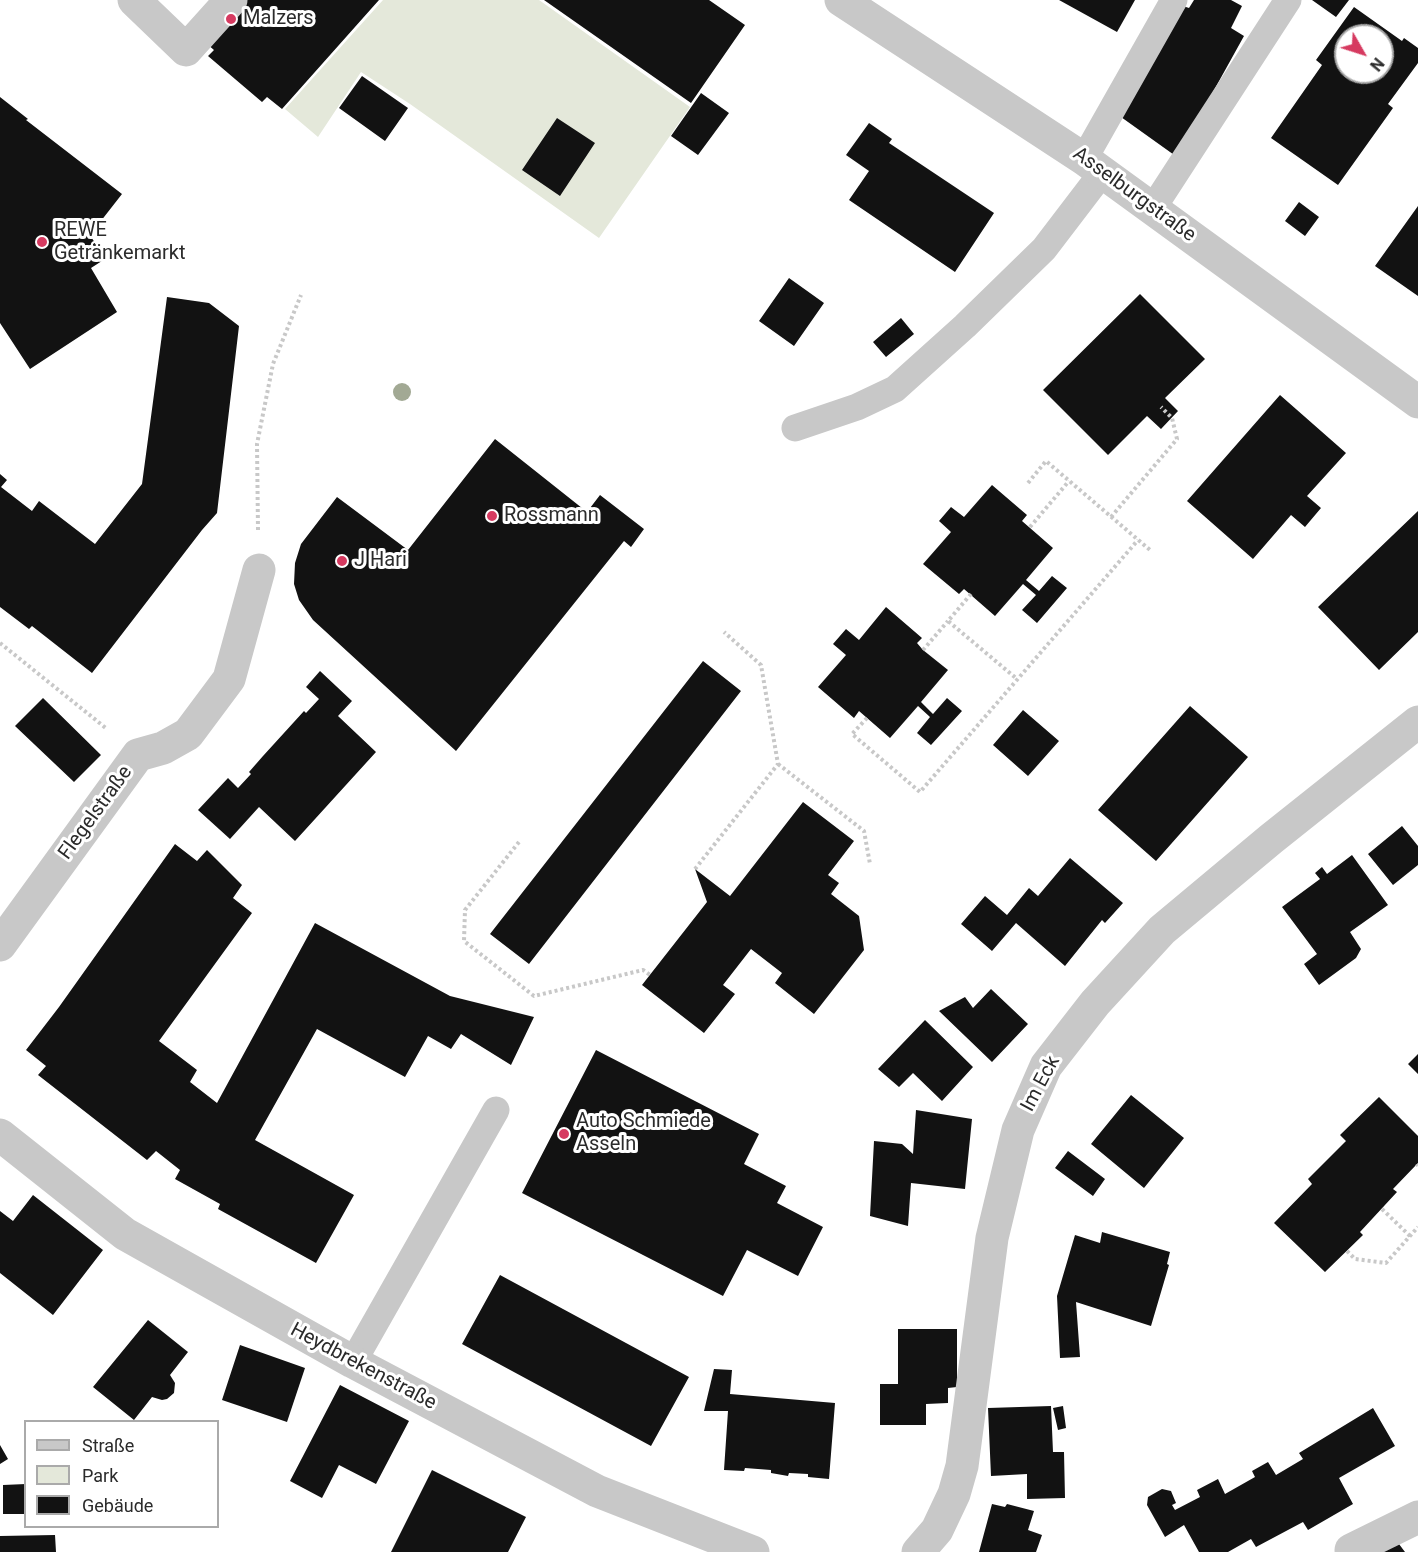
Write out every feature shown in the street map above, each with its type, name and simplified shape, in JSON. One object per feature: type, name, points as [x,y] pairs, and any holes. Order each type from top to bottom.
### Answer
[{"type":"street","points":[[134,0],[186,50],[231,0]]},
{"type":"street","name":"Asselburgstraße","points":[[841,0],[1093,166],[1418,402]]},
{"type":"street","name":"Flegelstraße","points":[[0,945],[138,755],[163,748],[188,734],[230,679],[259,570]]},
{"type":"street","name":"Im Eck","points":[[918,1552],[937,1530],[954,1494],[962,1466],[992,1238],[1018,1130],[1046,1066],[1095,1003],[1162,930],[1271,839],[1418,722]]},
{"type":"street","name":"Heydbrekenstraße","points":[[0,1135],[125,1234],[353,1362],[597,1491],[753,1552]]},
{"type":"street","points":[[1351,1550],[1418,1517]]},
{"type":"lane","points":[[795,428],[856,407],[895,389],[965,326],[1044,249],[1093,166],[1174,0]]},
{"type":"lane","points":[[1153,208],[1288,0]]},
{"type":"lane","points":[[353,1362],[496,1110]]},
{"type":"path","points":[[259,570],[257,444],[273,364],[301,295]]},
{"type":"path","points":[[1111,517],[1177,439],[1172,418],[1161,407]]},
{"type":"path","points":[[1028,483],[1046,461],[1150,550]]},
{"type":"path","points":[[1030,527],[1069,481]]},
{"type":"path","points":[[867,718],[852,734],[920,792],[1138,540]]},
{"type":"path","points":[[923,650],[971,594]]},
{"type":"path","points":[[948,621],[1017,679]]},
{"type":"path","points":[[724,632],[761,665],[778,764],[864,831],[870,864]]},
{"type":"path","points":[[0,643],[74,702]]},
{"type":"path","points":[[695,869],[778,764]]},
{"type":"path","points":[[519,842],[465,910],[464,941],[534,996],[643,970],[650,975]]},
{"type":"path","points":[[1382,1209],[1410,1236]]},
{"type":"path","points":[[1347,1251],[1355,1259],[1386,1263],[1418,1227]]},
{"type":"green space","points":[[383,0],[539,0],[690,107],[599,238],[361,72],[318,137],[285,109]]},
{"type":"building","points":[[234,0],[379,0],[282,109],[267,97],[262,102],[208,56],[214,50],[200,38]]},
{"type":"building","points":[[544,0],[709,0],[745,25],[691,103]]},
{"type":"building","points":[[1059,0],[1135,0],[1117,32]]},
{"type":"building","points":[[1194,0],[1231,0],[1242,6],[1231,28],[1244,36],[1177,157],[1121,117],[1183,6],[1189,8]]},
{"type":"building","points":[[1312,0],[1349,0],[1336,17]]},
{"type":"building","points":[[1354,7],[1378,24],[1342,24]]},
{"type":"building","points":[[1334,35],[1334,84],[1394,84],[1394,35],[1402,41],[1404,38],[1418,48],[1418,63],[1388,104],[1393,108],[1338,185],[1271,138],[1322,65],[1316,60]]},
{"type":"building","points":[[362,76],[408,108],[385,141],[339,108]]},
{"type":"building","points":[[701,93],[729,113],[698,155],[671,136]]},
{"type":"building","name":"REWE Getränkemarkt","points":[[0,97],[28,119],[26,120],[122,194],[90,235],[105,259],[91,268],[117,312],[30,369],[0,323]]},
{"type":"building","points":[[557,118],[595,143],[560,196],[522,170]]},
{"type":"building","points":[[869,123],[892,139],[889,143],[994,213],[955,272],[849,200],[869,171],[846,155]]},
{"type":"building","points":[[1299,202],[1319,217],[1305,236],[1285,221]]},
{"type":"building","points":[[1418,206],[1418,296],[1375,266]]},
{"type":"building","points":[[789,278],[824,303],[794,346],[759,321]]},
{"type":"building","points":[[1140,294],[1205,359],[1165,398],[1178,411],[1161,429],[1147,416],[1108,455],[1043,390]]},
{"type":"building","points":[[167,297],[209,303],[239,326],[217,513],[92,673],[32,626],[29,629],[0,607],[0,474],[7,480],[1,487],[32,511],[39,501],[95,544],[142,484]]},
{"type":"building","points":[[901,318],[914,334],[886,357],[873,342]]},
{"type":"building","points":[[1280,395],[1346,453],[1307,496],[1321,508],[1305,527],[1291,515],[1253,559],[1187,501]]},
{"type":"building","points":[[495,439],[587,512],[600,495],[644,529],[631,547],[624,541],[456,751],[313,620],[299,600],[294,584],[295,563],[301,544],[337,497],[408,550]]},
{"type":"building","points":[[992,485],[1027,515],[1022,521],[1053,548],[1026,580],[1039,591],[1052,576],[1067,588],[1037,623],[1022,610],[1036,595],[1023,584],[995,616],[964,589],[959,594],[923,564],[951,532],[939,521],[951,507],[964,517]]},
{"type":"building","points":[[1418,511],[1418,632],[1379,670],[1318,607]]},
{"type":"building","points":[[886,607],[922,638],[917,643],[948,670],[921,702],[933,714],[947,698],[962,711],[931,745],[917,733],[930,717],[918,706],[890,738],[859,711],[854,718],[818,687],[846,655],[833,644],[846,629],[859,640]]},
{"type":"building","points":[[703,661],[741,691],[529,964],[490,934]]},
{"type":"building","points":[[320,671],[352,701],[338,716],[376,752],[295,841],[259,807],[230,839],[198,810],[228,778],[238,788],[263,756],[304,711],[306,713],[319,699],[306,687]]},
{"type":"building","points":[[43,698],[101,755],[74,782],[15,726]]},
{"type":"building","points":[[1190,706],[1248,757],[1156,861],[1098,810]]},
{"type":"building","points":[[1023,710],[1059,741],[1028,776],[993,745]]},
{"type":"building","points":[[803,802],[854,841],[828,875],[839,883],[831,894],[859,916],[864,950],[814,1014],[775,983],[782,973],[751,949],[723,985],[735,994],[704,1033],[642,985],[707,902],[695,869],[730,896]]},
{"type":"building","points":[[1402,826],[1418,846],[1418,865],[1393,885],[1368,854]]},
{"type":"building","points":[[175,844],[197,861],[207,850],[242,885],[233,898],[252,913],[159,1041],[197,1070],[190,1082],[217,1103],[315,923],[450,996],[534,1017],[511,1065],[461,1034],[451,1049],[428,1036],[405,1077],[317,1029],[255,1140],[354,1195],[316,1263],[218,1209],[220,1204],[175,1179],[180,1170],[156,1151],[147,1160],[38,1075],[46,1066],[26,1050]]},
{"type":"building","points":[[1352,855],[1388,905],[1350,932],[1361,949],[1356,958],[1319,985],[1304,964],[1317,954],[1282,907],[1320,879],[1315,873],[1322,867],[1327,874]]},
{"type":"building","points":[[1070,858],[1123,903],[1105,923],[1102,920],[1065,966],[1016,923],[992,951],[961,924],[985,896],[1007,915],[1029,888],[1038,896]]},
{"type":"building","points":[[991,989],[1028,1024],[992,1062],[939,1011],[965,997],[973,1008]]},
{"type":"building","points":[[925,1020],[973,1067],[942,1101],[913,1073],[899,1087],[878,1069]]},
{"type":"building","points":[[596,1050],[759,1134],[744,1164],[786,1186],[777,1203],[823,1227],[798,1276],[747,1250],[723,1296],[522,1193]]},
{"type":"building","points":[[1418,1054],[1418,1074],[1408,1064]]},
{"type":"building","points":[[1131,1095],[1184,1138],[1144,1188],[1091,1144]]},
{"type":"building","points":[[1379,1097],[1418,1136],[1418,1163],[1393,1189],[1397,1192],[1360,1232],[1363,1235],[1325,1272],[1274,1223],[1312,1184],[1308,1179],[1346,1141],[1340,1135]]},
{"type":"building","points":[[916,1110],[972,1119],[965,1189],[911,1183],[908,1226],[870,1216],[874,1141],[902,1144],[913,1154]]},
{"type":"building","points":[[1068,1151],[1105,1179],[1093,1196],[1055,1168]]},
{"type":"building","points":[[33,1195],[103,1250],[53,1315],[0,1273],[0,1211],[13,1221]]},
{"type":"building","points":[[1102,1232],[1170,1252],[1167,1264],[1169,1265],[1151,1326],[1076,1302],[1080,1357],[1060,1358],[1057,1296],[1075,1235],[1100,1243]]},
{"type":"building","points":[[500,1275],[689,1377],[651,1446],[462,1344]]},
{"type":"building","points":[[148,1320],[188,1352],[170,1375],[175,1383],[174,1393],[162,1400],[152,1397],[134,1420],[93,1387]]},
{"type":"building","points":[[898,1329],[957,1329],[957,1377],[963,1377],[957,1387],[948,1388],[948,1403],[926,1404],[926,1425],[880,1425],[880,1384],[898,1384]]},
{"type":"building","points":[[240,1345],[305,1368],[287,1422],[222,1400]]},
{"type":"building","points":[[714,1369],[732,1370],[730,1394],[835,1403],[829,1479],[808,1477],[808,1474],[789,1473],[788,1476],[771,1473],[771,1470],[745,1468],[744,1471],[724,1470],[728,1411],[704,1411]]},
{"type":"building","points":[[340,1385],[409,1421],[376,1484],[339,1465],[322,1498],[290,1481]]},
{"type":"building","points":[[1051,1406],[1053,1452],[1064,1452],[1065,1498],[1027,1499],[1027,1474],[991,1476],[988,1408]]},
{"type":"building","points":[[1063,1406],[1066,1428],[1058,1430],[1053,1408]]},
{"type":"building","points":[[1373,1408],[1395,1446],[1339,1478],[1353,1504],[1308,1530],[1303,1522],[1256,1547],[1251,1539],[1228,1552],[1199,1552],[1184,1525],[1165,1537],[1147,1505],[1148,1497],[1162,1489],[1171,1491],[1176,1503],[1172,1505],[1175,1510],[1200,1497],[1197,1490],[1218,1479],[1225,1494],[1255,1477],[1252,1471],[1268,1462],[1276,1475],[1303,1459],[1299,1453]]},
{"type":"building","points":[[0,1445],[8,1459],[0,1464]]},
{"type":"building","points":[[432,1470],[526,1517],[508,1552],[391,1552]]},
{"type":"building","points":[[24,1484],[24,1514],[3,1514],[3,1485]]},
{"type":"building","points":[[992,1504],[1005,1507],[1007,1504],[1034,1511],[1028,1530],[1042,1535],[1036,1552],[979,1552]]},
{"type":"building","points":[[55,1535],[56,1552],[0,1552],[0,1536]]},
{"type":"building","points":[[1396,1540],[1405,1552],[1381,1552]]},
{"type":"place","name":"Malzers","points":[[231,19]]},
{"type":"place","name":"REWE Getränkemarkt","points":[[42,242]]},
{"type":"place","name":"Rossmann","points":[[492,516]]},
{"type":"place","name":"J Hari","points":[[342,561]]},
{"type":"place","name":"Auto Schmiede Asseln","points":[[564,1134]]}]
